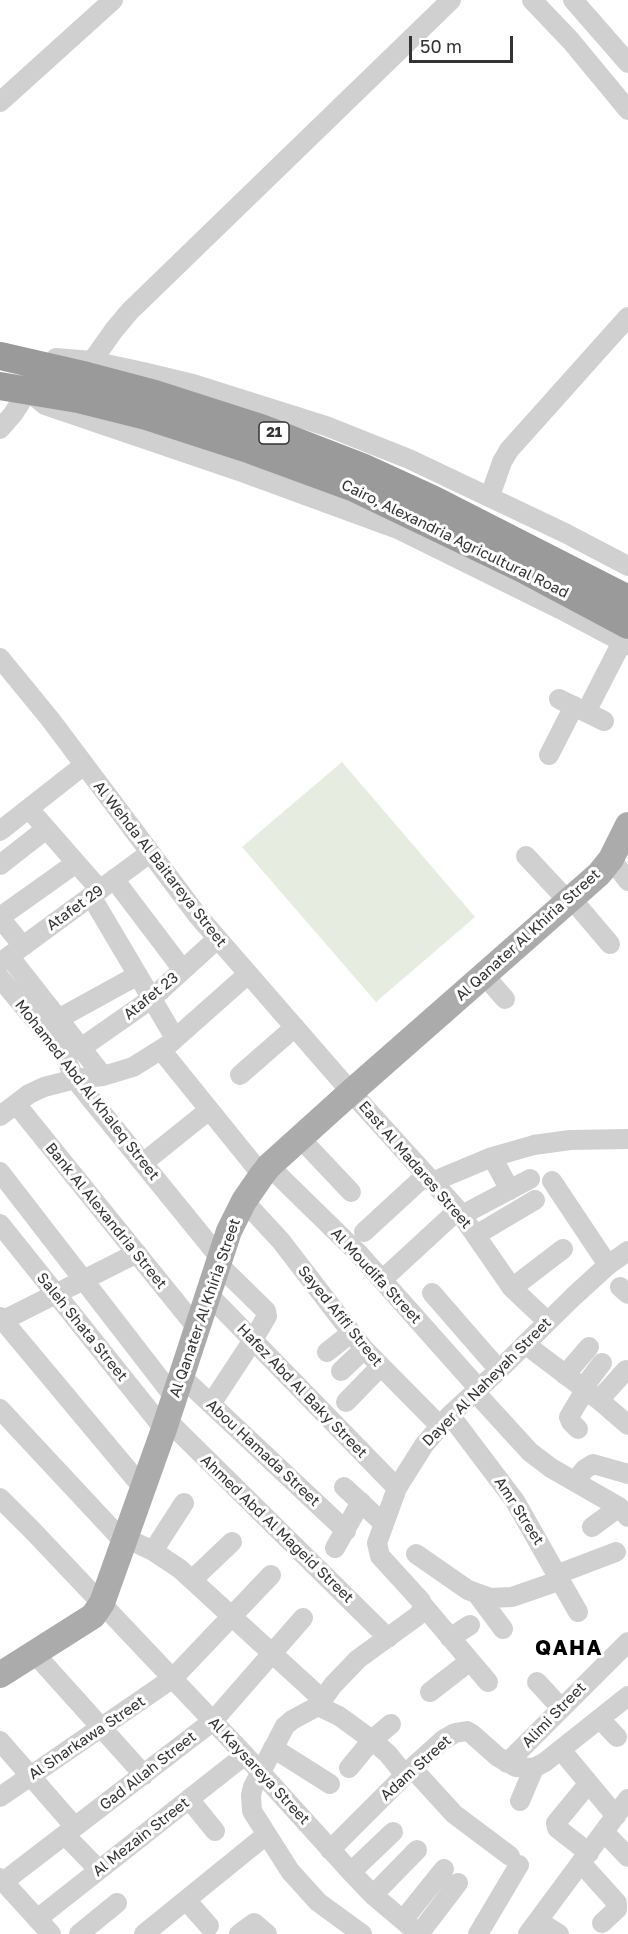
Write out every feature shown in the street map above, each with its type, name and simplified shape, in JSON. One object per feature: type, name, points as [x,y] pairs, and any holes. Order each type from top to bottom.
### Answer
[{"type":"highway","name":"Cairo, Alexandria Agricultural Road","points":[[9,358],[155,394],[261,428],[362,467],[432,499],[528,560],[626,637]]},
{"type":"highway","name":"Cairo, Alexandria Agricultural Road","points":[[0,386],[78,399],[135,413],[251,450],[352,487],[528,560],[628,598]]},
{"type":"main road","name":"Al Qanater Al Khiria Street","points":[[0,1675],[93,1616],[102,1604],[229,1231],[244,1201],[265,1171],[599,873],[611,859],[628,825]]},
{"type":"street","points":[[0,102],[113,0]]},
{"type":"street","points":[[92,361],[130,311],[451,0]]},
{"type":"street","points":[[532,0],[571,41],[628,110]]},
{"type":"street","points":[[573,0],[628,63]]},
{"type":"street","points":[[490,496],[501,462],[508,450],[628,317]]},
{"type":"street","points":[[9,358],[92,361],[192,384],[326,426],[410,459],[490,496],[628,566]]},
{"type":"street","points":[[0,429],[28,391],[45,405],[245,473],[398,529],[550,604],[626,637],[549,755]]},
{"type":"street","name":"Al Wehda Al Baitareya Street","points":[[0,658],[50,719],[198,916],[351,1092]]},
{"type":"street","points":[[0,831],[84,765]]},
{"type":"street","points":[[28,809],[76,863],[183,970]]},
{"type":"street","points":[[0,865],[46,829]]},
{"type":"street","name":"Atafet 29","points":[[10,955],[150,853]]},
{"type":"street","points":[[526,856],[610,944]]},
{"type":"street","points":[[611,859],[628,881]]},
{"type":"street","points":[[76,863],[0,918],[10,955],[103,1076]]},
{"type":"street","name":"Al Moudifa Street","points":[[102,888],[138,975],[151,999],[168,1044],[209,1110],[265,1171],[359,1254],[530,1452],[551,1468],[623,1512]]},
{"type":"street","name":"Atafet 23","points":[[81,1048],[151,999],[217,939]]},
{"type":"street","points":[[0,1116],[44,1087],[75,1079],[103,1076],[133,1066],[168,1044],[248,974]]},
{"type":"street","points":[[58,1019],[138,975]]},
{"type":"street","points":[[484,975],[505,999]]},
{"type":"street","name":"Mohamed Abd Al Khaleq Street","points":[[0,978],[60,1050],[75,1079],[219,1261],[266,1311],[266,1318],[254,1340]]},
{"type":"street","points":[[240,1074],[295,1027]]},
{"type":"street","name":"East Al Madares Street","points":[[351,1092],[460,1212],[512,1288],[547,1321]]},
{"type":"street","name":"Bank Al Alexandria Street","points":[[16,1104],[196,1328]]},
{"type":"street","points":[[143,1163],[209,1110]]},
{"type":"street","points":[[300,1138],[351,1191]]},
{"type":"street","points":[[364,1232],[429,1178],[534,1145],[570,1140],[628,1140]]},
{"type":"street","points":[[492,1157],[510,1190]]},
{"type":"street","points":[[0,1172],[83,1279],[171,1405]]},
{"type":"street","points":[[382,1280],[460,1212],[530,1179]]},
{"type":"street","points":[[552,1181],[621,1259]]},
{"type":"street","points":[[476,1235],[535,1200]]},
{"type":"street","name":"Sayed Afifi Street","points":[[244,1201],[281,1241],[380,1367],[445,1421]]},
{"type":"street","name":"Saleh Shata Street","points":[[0,1224],[55,1293],[171,1405]]},
{"type":"street","points":[[512,1288],[563,1250]]},
{"type":"street","points":[[136,1253],[1,1320],[143,1488]]},
{"type":"street","name":"Dayer Al Naheyah Street","points":[[488,1682],[378,1552],[377,1543],[383,1523],[397,1488],[424,1445],[445,1421],[500,1370],[547,1321],[621,1259]]},
{"type":"street","points":[[432,1293],[500,1370]]},
{"type":"street","name":"Hafez Abd Al Baky Street","points":[[208,1294],[397,1488]]},
{"type":"street","points":[[327,1352],[351,1333]]},
{"type":"street","points":[[211,1404],[254,1340]]},
{"type":"street","points":[[525,1344],[628,1425]]},
{"type":"street","points":[[565,1375],[589,1347]]},
{"type":"street","points":[[341,1371],[364,1349]]},
{"type":"street","points":[[578,1429],[570,1422],[569,1417],[589,1393],[602,1363]]},
{"type":"street","points":[[346,1402],[380,1367]]},
{"type":"street","points":[[589,1393],[626,1370]]},
{"type":"street","name":"Abou Hamada Street","points":[[171,1405],[211,1404],[346,1531]]},
{"type":"street","name":"Ahmed Abd Al Mageid Street","points":[[171,1405],[388,1638]]},
{"type":"street","points":[[0,1410],[125,1540],[153,1551],[180,1569],[321,1703],[372,1740],[454,1814],[515,1860],[478,1934]]},
{"type":"street","name":"Amr Street","points":[[445,1421],[515,1501],[578,1612]]},
{"type":"street","points":[[575,1481],[585,1468],[593,1464],[628,1474]]},
{"type":"street","points":[[344,1487],[383,1523]]},
{"type":"street","name":"Al Kaysareya Street","points":[[0,1498],[173,1678],[330,1850],[412,1930]]},
{"type":"street","points":[[335,1548],[360,1502]]},
{"type":"street","points":[[153,1551],[184,1503]]},
{"type":"street","points":[[592,1527],[623,1512]]},
{"type":"street","points":[[192,1580],[232,1542]]},
{"type":"street","points":[[416,1554],[477,1594],[490,1598],[512,1597],[616,1551]]},
{"type":"street","points":[[408,1586],[432,1566]]},
{"type":"street","name":"Al Sharkawa Street","points":[[0,1797],[173,1678],[271,1575]]},
{"type":"street","points":[[477,1594],[503,1629]]},
{"type":"street","points":[[353,1932],[318,1902],[290,1871],[252,1811],[250,1803],[253,1787],[285,1726],[321,1703],[333,1685],[358,1659],[420,1614],[423,1610],[422,1605]]},
{"type":"street","name":"Gad Allah Street","points":[[2,1880],[213,1721],[303,1618]]},
{"type":"street","points":[[450,1638],[470,1625]]},
{"type":"street","name":"Alimi Street","points":[[507,1763],[628,1642]]},
{"type":"street","points":[[35,1654],[144,1775]]},
{"type":"street","points":[[430,1692],[470,1661]]},
{"type":"street","points":[[537,1682],[561,1708]]},
{"type":"street","points":[[520,1801],[534,1768],[561,1750],[628,1696]]},
{"type":"street","points":[[600,1720],[617,1737]]},
{"type":"street","points":[[349,1768],[372,1740],[391,1724]]},
{"type":"street","name":"Adam Street","points":[[330,1850],[443,1740],[460,1731],[472,1734],[507,1763],[525,1769],[534,1768]]},
{"type":"street","points":[[0,1741],[31,1776],[99,1870]]},
{"type":"street","points":[[273,1748],[330,1784]]},
{"type":"street","points":[[561,1750],[588,1784],[628,1857]]},
{"type":"street","name":"Al Mezain Street","points":[[37,1918],[245,1755]]},
{"type":"street","points":[[588,1784],[556,1823],[557,1828],[585,1858],[617,1903],[617,1909],[602,1923]]},
{"type":"street","points":[[189,1799],[215,1831]]},
{"type":"street","points":[[559,1934],[533,1927],[628,1799]]},
{"type":"street","points":[[351,1872],[393,1832]]},
{"type":"street","points":[[144,1934],[266,1835]]},
{"type":"street","points":[[373,1894],[417,1850]]},
{"type":"street","points":[[412,1930],[451,1876]]},
{"type":"street","points":[[2,1880],[51,1934]]},
{"type":"street","points":[[186,1900],[209,1926]]},
{"type":"street","points":[[79,1934],[117,1903]]},
{"type":"street","points":[[239,1934],[254,1923],[267,1934]]},
{"type":"shaded area","points":[[342,762],[475,917],[376,1002],[242,847]]},
{"type":"district","name":"QAHA","points":[[569,1648]]}]
